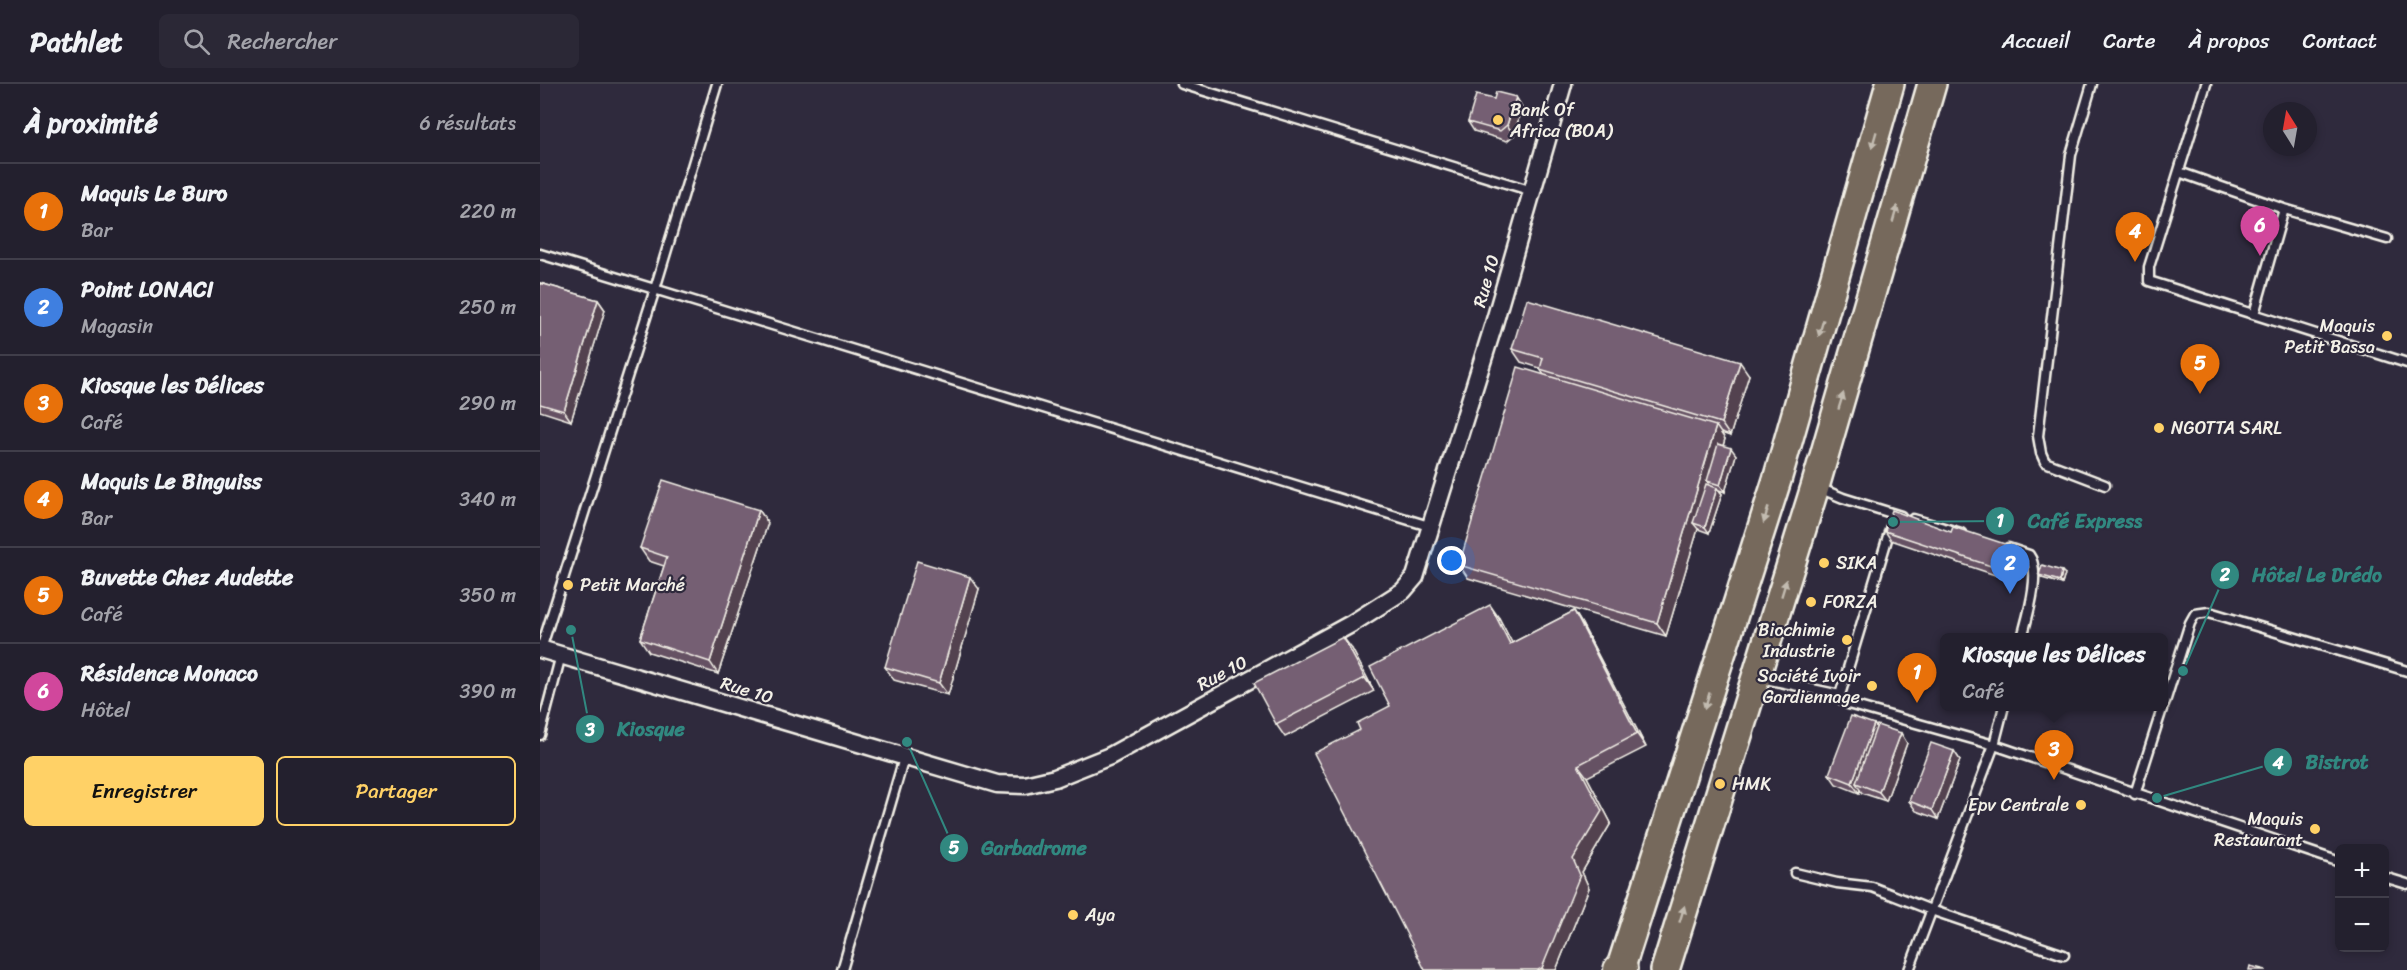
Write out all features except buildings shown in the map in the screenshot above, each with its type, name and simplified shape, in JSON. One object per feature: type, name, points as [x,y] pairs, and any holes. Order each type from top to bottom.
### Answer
[{"type":"main road","points":[[1620,970],[1773,491],[1890,84]]},
{"type":"main road","points":[[1665,970],[1815,487],[1932,84]]},
{"type":"street","name":"Rue 10","points":[[540,649],[904,758],[997,784],[1025,785],[1055,778],[1110,756],[1341,630],[1403,591],[1415,577],[1432,527],[1563,84]]},
{"type":"lane","points":[[540,649],[656,289],[717,84]]},
{"type":"lane","points":[[1182,84],[1532,191]]},
{"type":"lane","points":[[2092,84],[2071,155],[2038,436],[2045,462],[2105,485]]},
{"type":"lane","points":[[2206,84],[2149,267],[2149,281],[2407,363]]},
{"type":"lane","points":[[2179,172],[2284,209],[2387,239]]},
{"type":"lane","points":[[2254,314],[2284,209]]},
{"type":"lane","points":[[540,254],[1432,527]]},
{"type":"lane","points":[[1815,487],[1972,537]]},
{"type":"lane","points":[[1894,514],[1840,695],[1841,699],[1848,704],[1994,746],[2335,860]]},
{"type":"lane","points":[[1995,544],[2029,555],[2033,560],[2032,596],[2023,633]]},
{"type":"lane","points":[[2168,690],[2190,622],[2195,614],[2209,612],[2407,671]]},
{"type":"lane","points":[[540,735],[561,656]]},
{"type":"lane","points":[[1756,677],[1840,695]]},
{"type":"lane","points":[[1909,970],[1994,746],[2003,711]]},
{"type":"lane","points":[[2135,794],[2161,711]]},
{"type":"lane","points":[[842,970],[904,758]]},
{"type":"lane","points":[[1795,873],[1837,883],[1872,887],[1931,910],[2064,955]]},
{"type":"lane","points":[[2389,878],[2407,884]]},
{"type":"place","name":"Bank Of Africa (BOA)","points":[[1498,120]]},
{"type":"place","name":"Résidence Monaco","points":[[2260,256]]},
{"type":"place","name":"Maquis Le Binguiss","points":[[2135,262]]},
{"type":"place","name":"Maquis Petit Bassa","points":[[2387,336]]},
{"type":"place","name":"Buvette Chez Audette","points":[[2200,394]]},
{"type":"place","name":"NGOTTA SARL","points":[[2159,428]]},
{"type":"place","name":"Café Express","points":[[1893,522]]},
{"type":"place","name":"SIKA","points":[[1824,563]]},
{"type":"place","name":"Petit Marché","points":[[568,585]]},
{"type":"place","name":"Point LONACI","points":[[2010,594]]},
{"type":"place","name":"FORZA","points":[[1811,602]]},
{"type":"place","name":"Kiosque","points":[[571,630]]},
{"type":"place","name":"Biochimie Industrie","points":[[1847,640]]},
{"type":"place","name":"Hôtel Le Drédo","points":[[2183,671]]},
{"type":"place","name":"Société Ivoir Gardiennage","points":[[1872,686]]},
{"type":"place","name":"Maquis Le Buro","points":[[1917,703]]},
{"type":"place","name":"Garbadrome","points":[[907,742]]},
{"type":"place","name":"Kiosque les Délices","points":[[2054,780]]},
{"type":"place","name":"HMK","points":[[1720,784]]},
{"type":"place","name":"Bistrot","points":[[2157,798]]},
{"type":"place","name":"Epv Centrale","points":[[2081,805]]},
{"type":"place","name":"Maquis Restaurant","points":[[2315,829]]},
{"type":"place","name":"Aya","points":[[1073,915]]}]
